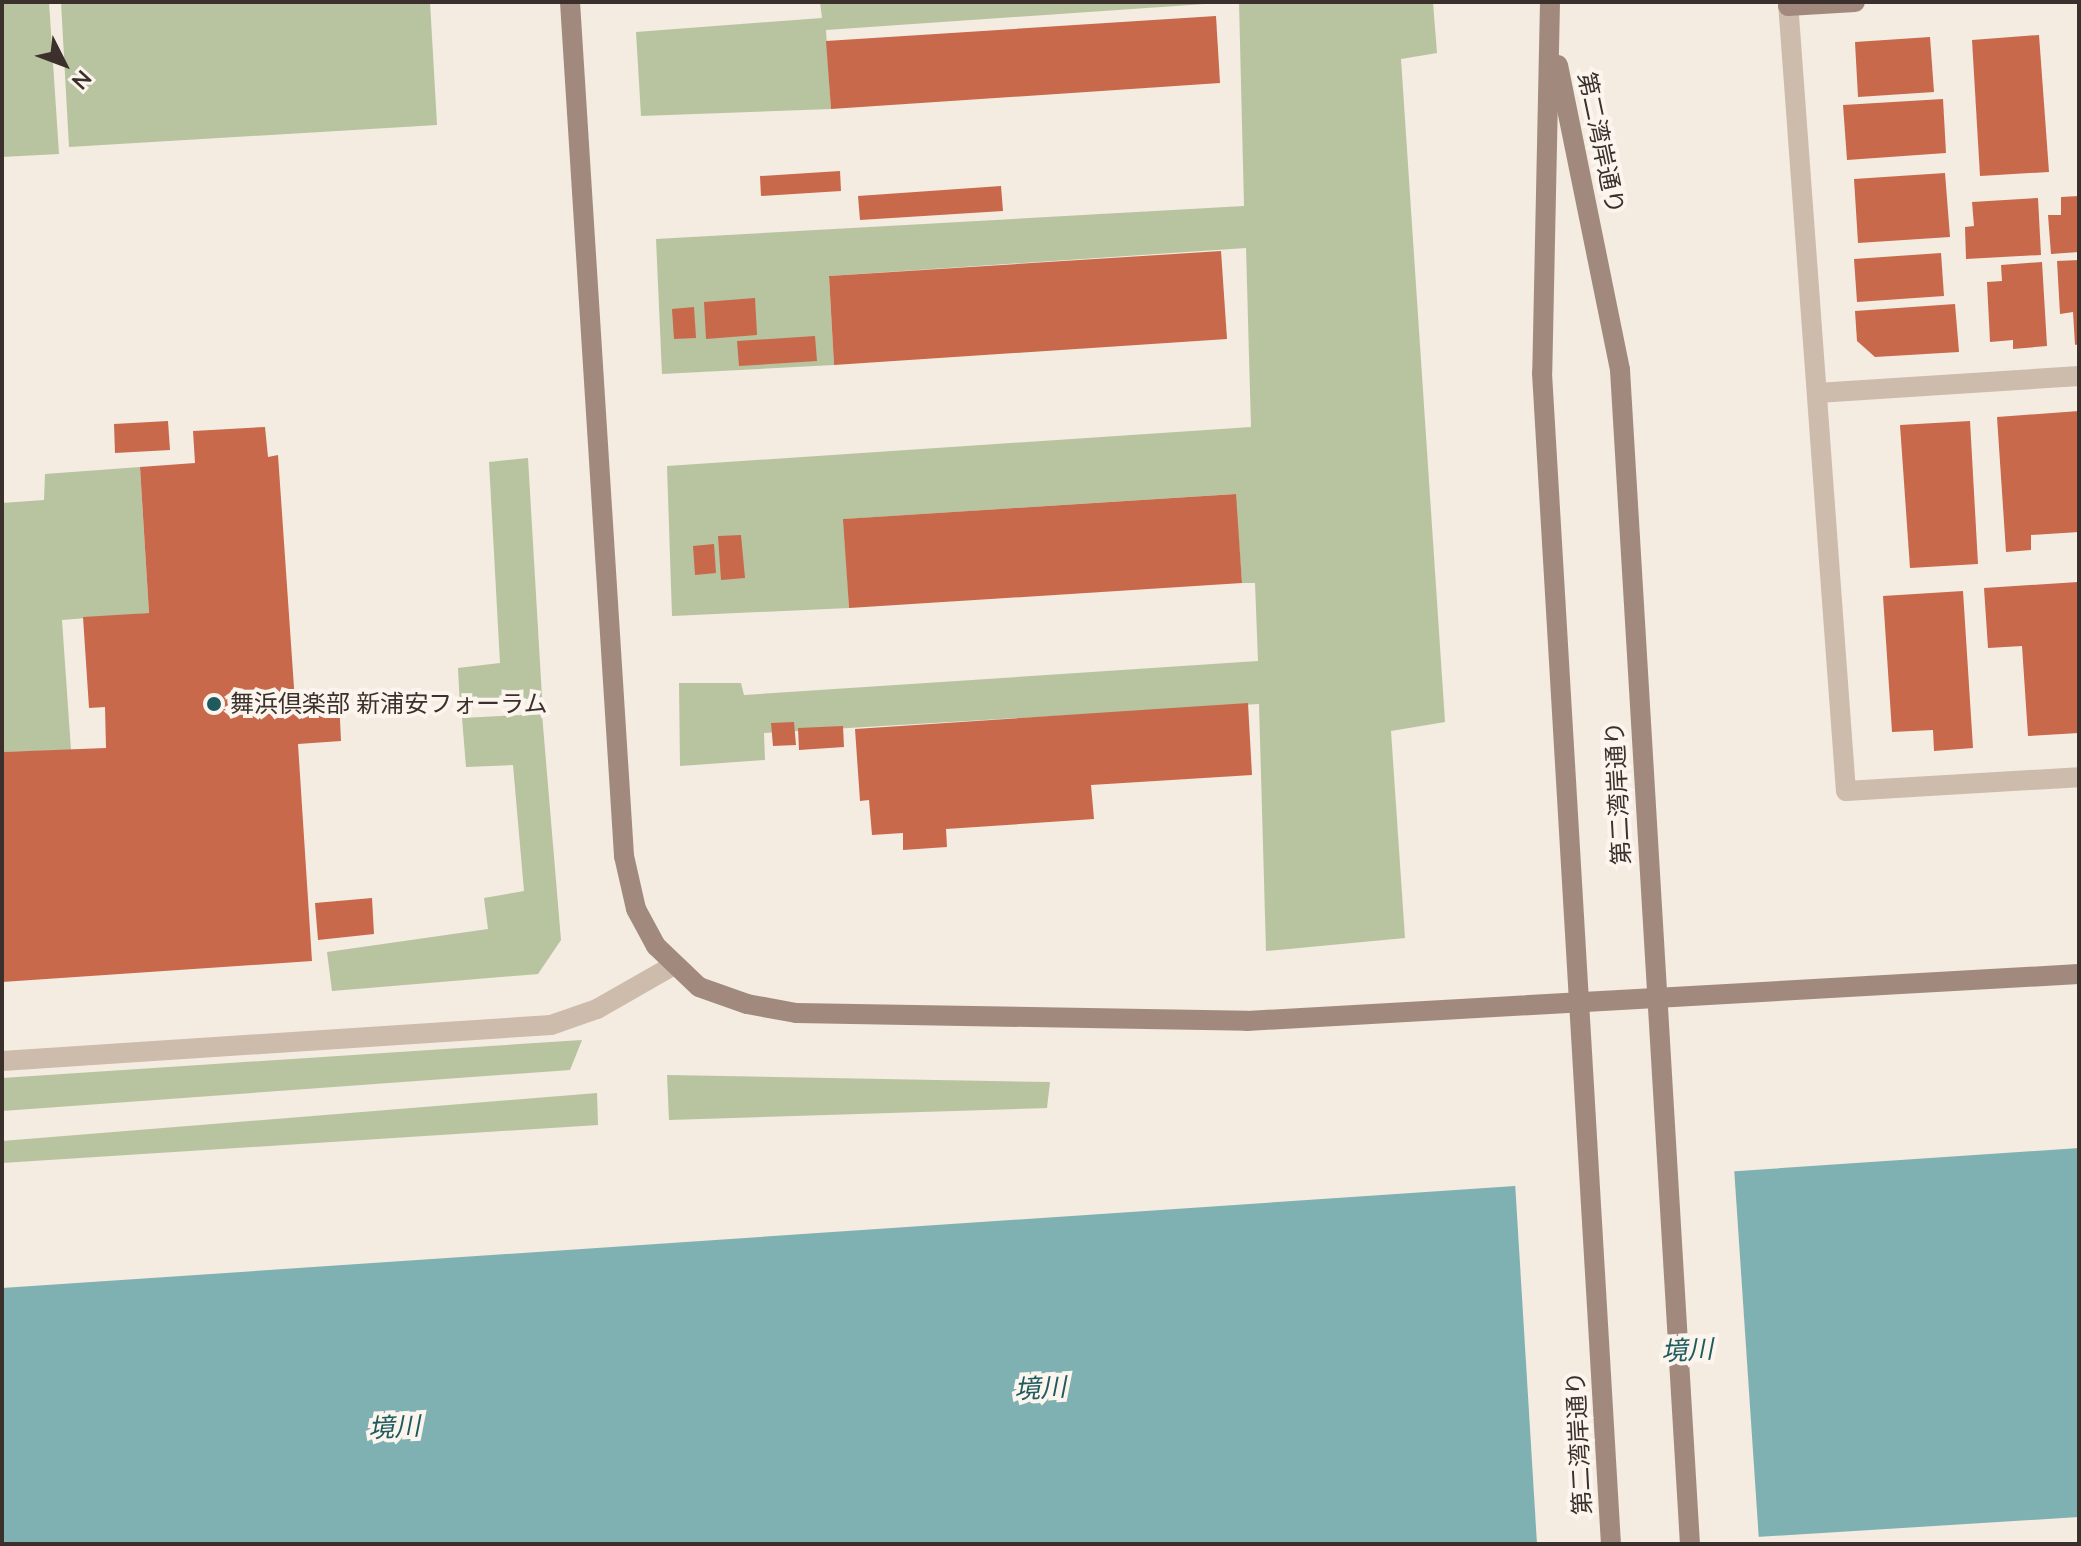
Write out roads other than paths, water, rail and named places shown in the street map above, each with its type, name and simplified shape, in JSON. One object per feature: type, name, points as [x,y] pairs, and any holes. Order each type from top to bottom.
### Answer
[{"type":"street","points":[[570,2],[624,856],[636,909],[656,946],[699,987],[796,1013],[1098,1021],[1247,1021],[2079,974]]},
{"type":"street","name":"第二湾岸通り","points":[[1550,2],[1553,45],[1542,373],[1611,1544]]},
{"type":"street","points":[[1855,2],[1788,4],[1846,791],[2079,777]]},
{"type":"street","name":"第二湾岸通り","points":[[1553,45],[1620,370],[1690,1544]]},
{"type":"street","points":[[1817,393],[2079,376]]},
{"type":"street","points":[[2,1061],[551,1025],[597,1009],[674,965]]},
{"type":"water","name":"境川","points":[[2079,1148],[2079,1517],[1645,1544],[2,1544],[2,1288]]},
{"type":"place","name":"舞浜倶楽部 新浦安フォーラム","points":[[214,704]]}]
